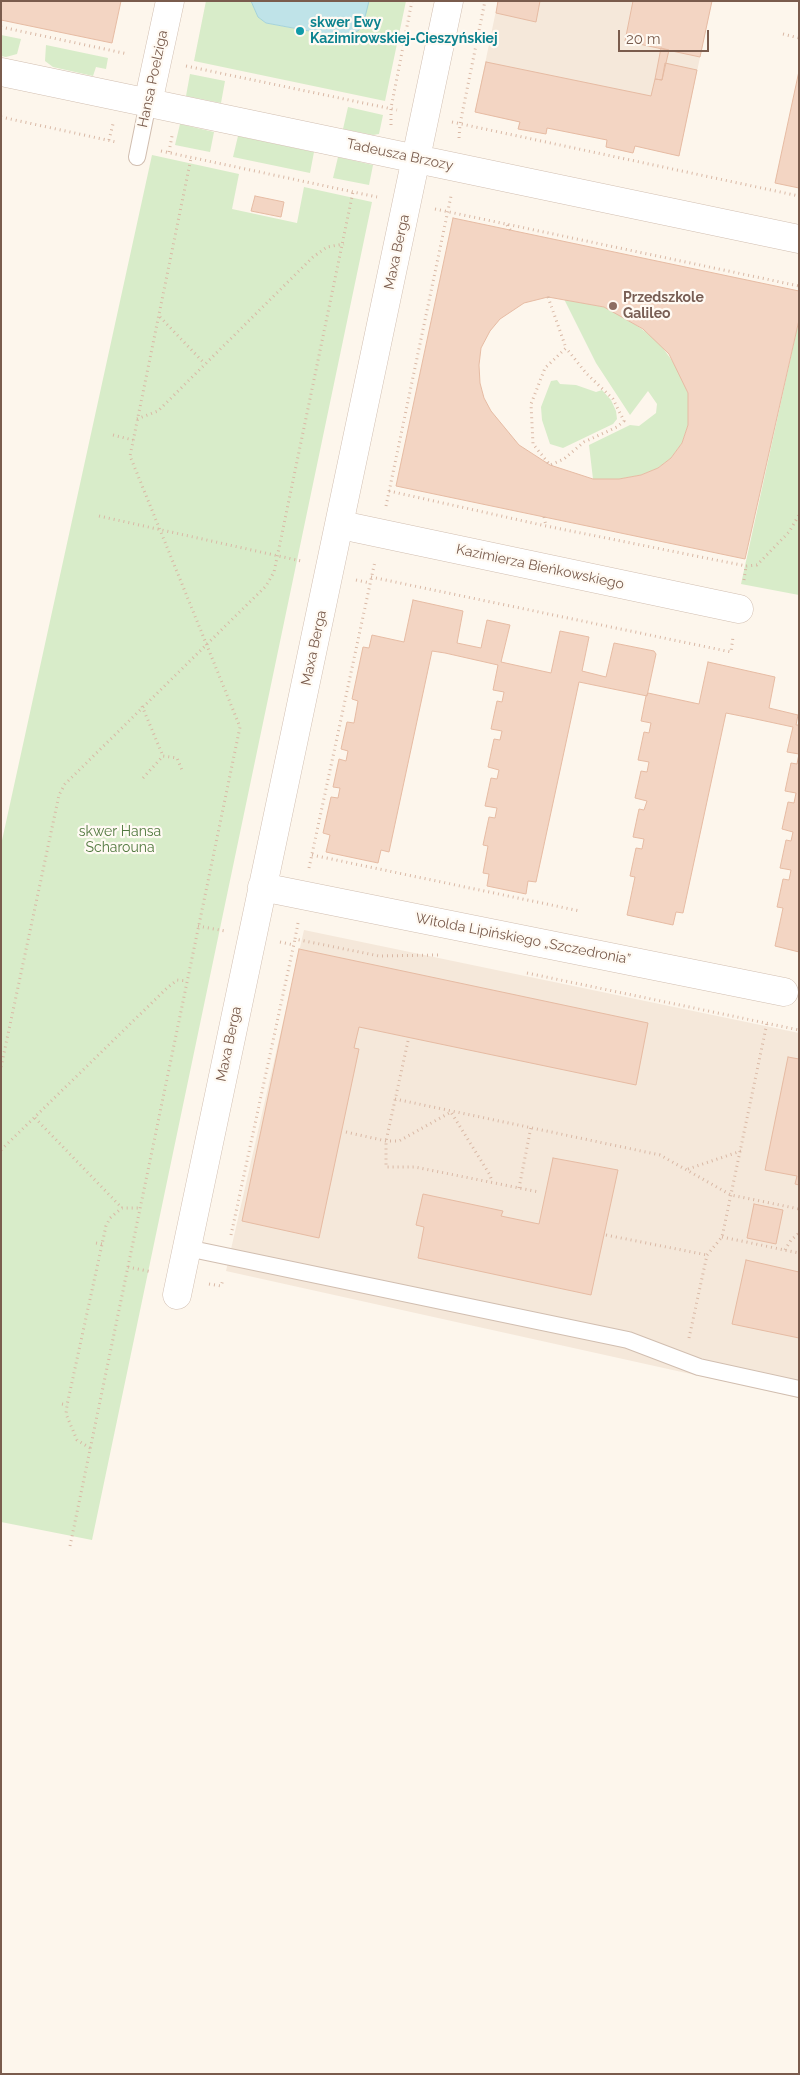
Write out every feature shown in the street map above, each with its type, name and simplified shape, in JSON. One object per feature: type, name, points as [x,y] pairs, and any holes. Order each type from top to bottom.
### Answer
[{"type":"street","name":"Hansa Poelziga","points":[[148,103],[170,1]]},
{"type":"street","name":"Maxa Berga","points":[[179,1287],[449,1]]},
{"type":"street","name":"Tadeusza Brzozy","points":[[1,72],[799,239]]},
{"type":"street","name":"Kazimierza Bieńkowskiego","points":[[340,525],[739,608]]},
{"type":"street","name":"Witolda Lipińskiego „Szczedronia”","points":[[262,886],[784,992]]},
{"type":"lane","name":"Hansa Poelziga","points":[[137,156],[148,103]]},
{"type":"lane","points":[[187,1248],[628,1340],[699,1367],[799,1389]]},
{"type":"path","points":[[179,1287],[222,1286],[227,1255],[381,534],[456,167],[460,124],[485,1]]},
{"type":"path","points":[[1,27],[799,196]]},
{"type":"path","points":[[783,34],[799,38]]},
{"type":"path","points":[[70,1546],[240,727],[130,456],[136,419],[160,317],[191,158]]},
{"type":"path","points":[[1,1067],[59,795],[72,776],[266,586],[274,572],[344,244],[353,192]]},
{"type":"path","points":[[506,224],[511,231]]},
{"type":"path","points":[[136,419],[158,411],[313,258],[327,247],[344,244]]},
{"type":"path","points":[[548,296],[566,348],[586,373],[613,398],[624,421],[584,442],[564,459],[550,465],[533,444],[531,404],[545,368],[566,348]]},
{"type":"path","points":[[160,317],[205,364]]},
{"type":"path","points":[[113,435],[133,440]]},
{"type":"path","points":[[389,491],[546,526],[746,566],[757,565],[789,532],[799,515]]},
{"type":"path","points":[[99,516],[301,561]]},
{"type":"path","points":[[544,517],[546,526]]},
{"type":"path","points":[[372,577],[730,652]]},
{"type":"path","points":[[142,706],[163,756]]},
{"type":"path","points":[[163,756],[177,758],[182,770]]},
{"type":"path","points":[[143,778],[163,756]]},
{"type":"path","points":[[312,854],[580,911]]},
{"type":"path","points":[[295,939],[379,956],[440,954]]},
{"type":"path","points":[[526,973],[799,1030]]},
{"type":"path","points":[[1,1150],[167,988],[177,980],[187,981]]},
{"type":"path","points":[[681,1361],[687,1351],[707,1255],[722,1236],[767,1024]]},
{"type":"path","points":[[408,1041],[386,1141],[386,1166],[415,1167],[539,1192]]},
{"type":"path","points":[[395,1099],[660,1155],[732,1195],[799,1209]]},
{"type":"path","points":[[346,1132],[386,1141],[399,1141],[451,1112]]},
{"type":"path","points":[[451,1112],[490,1175],[492,1182]]},
{"type":"path","points":[[35,1118],[122,1208]]},
{"type":"path","points":[[519,1188],[531,1128]]},
{"type":"path","points":[[687,1170],[741,1151]]},
{"type":"path","points":[[90,1448],[77,1440],[66,1414],[67,1406],[106,1226],[110,1218],[122,1208],[141,1208]]},
{"type":"path","points":[[785,1250],[791,1240],[799,1233]]},
{"type":"path","points":[[606,1234],[707,1255]]},
{"type":"path","points":[[722,1236],[799,1253]]},
{"type":"path","points":[[96,1243],[102,1244]]},
{"type":"path","points":[[62,1404],[67,1406]]},
{"type":"shaded area","points":[[498,1],[712,1],[679,156],[635,146],[633,153],[606,147],[607,140],[548,128],[546,134],[518,129],[519,122],[475,112]]},
{"type":"shaded area","points":[[304,930],[799,1033],[799,1398],[226,1271]]},
{"type":"green space","name":"skwer Ewy Kazimirowskiej-Cieszyńskiej","points":[[206,1],[251,1],[258,16],[266,23],[346,38],[369,1],[406,1],[385,101],[194,61]]},
{"type":"green space","points":[[1,35],[21,39],[17,54],[6,57],[1,56]]},
{"type":"green space","points":[[46,45],[108,58],[106,69],[96,67],[93,76],[53,67],[45,61]]},
{"type":"green space","points":[[190,74],[225,81],[221,103],[186,96]]},
{"type":"green space","points":[[348,107],[383,115],[379,134],[373,135],[343,129]]},
{"type":"green space","points":[[180,124],[214,132],[210,152],[175,145]]},
{"type":"green space","points":[[238,136],[314,152],[310,173],[233,157]]},
{"type":"green space","name":"skwer Hansa Scharouna","points":[[152,155],[239,174],[232,209],[297,223],[304,187],[372,202],[92,1540],[1,1522],[1,845]]},
{"type":"green space","points":[[338,157],[373,165],[369,185],[333,178]]},
{"type":"green space","points":[[564,299],[604,307],[626,318],[657,340],[679,370],[688,393],[688,425],[682,443],[671,458],[658,468],[641,475],[619,479],[593,479],[589,445],[630,425],[639,426],[656,413],[657,404],[648,391],[630,415],[596,363]]},
{"type":"green space","points":[[799,320],[799,595],[741,584]]},
{"type":"green space","points":[[557,380],[560,384],[576,385],[596,392],[602,390],[611,400],[617,419],[613,424],[563,448],[550,444],[542,420],[541,407],[551,381]]},
{"type":"water","points":[[251,1],[369,1],[364,21],[359,30],[347,38],[266,23],[258,17]]},
{"type":"building","points":[[1,1],[121,1],[112,43],[1,20]]},
{"type":"building","points":[[498,1],[540,1],[536,22],[496,13]]},
{"type":"building","points":[[633,1],[712,1],[700,57],[625,41]]},
{"type":"building","points":[[661,48],[669,50],[662,80],[655,79]]},
{"type":"building","points":[[486,62],[651,96],[655,79],[662,80],[665,63],[697,70],[679,156],[635,146],[633,153],[606,147],[607,140],[547,128],[546,134],[518,129],[520,122],[475,112]]},
{"type":"building","points":[[799,71],[799,188],[775,183]]},
{"type":"building","points":[[255,196],[284,202],[281,217],[251,211]]},
{"type":"building","points":[[453,218],[799,291],[799,320],[745,559],[396,486]],"holes":[[[548,297],[604,307],[643,329],[669,354],[688,393],[688,425],[682,443],[671,458],[658,468],[641,475],[619,479],[593,479],[550,465],[519,445],[491,411],[484,398],[480,383],[479,365],[481,348],[490,331],[500,319],[524,303]]]},
{"type":"building","points":[[413,600],[463,611],[457,643],[481,648],[487,620],[510,625],[501,662],[551,673],[560,631],[589,637],[582,671],[606,677],[614,643],[654,651],[656,654],[647,696],[579,682],[536,882],[528,881],[526,894],[487,886],[489,874],[483,873],[488,846],[483,845],[489,817],[495,818],[497,808],[485,806],[491,778],[497,779],[499,770],[488,767],[494,739],[500,740],[502,731],[491,729],[497,701],[502,702],[504,692],[493,690],[498,665],[445,653],[432,651],[389,852],[381,850],[378,863],[326,852],[330,835],[323,833],[331,797],[338,798],[340,788],[333,787],[339,759],[346,761],[348,751],[341,749],[347,722],[354,723],[358,701],[352,699],[363,647],[369,648],[372,635],[404,642]]},
{"type":"building","points":[[708,662],[775,677],[769,708],[798,715],[796,725],[799,725],[799,754],[787,752],[793,727],[726,713],[683,913],[676,912],[673,925],[627,915],[635,877],[630,876],[636,848],[642,849],[644,839],[633,837],[639,809],[644,810],[647,801],[635,798],[641,771],[647,772],[649,762],[638,760],[644,732],[649,733],[651,723],[641,721],[646,696],[648,693],[699,704]]},
{"type":"building","points":[[799,754],[799,952],[775,946],[783,908],[777,907],[783,879],[789,880],[791,870],[780,868],[786,840],[791,841],[793,832],[782,829],[788,802],[794,803],[796,793],[785,791],[791,763],[797,764]]},
{"type":"building","points":[[299,949],[648,1023],[636,1085],[359,1027],[354,1048],[359,1049],[319,1238],[242,1221]]},
{"type":"building","points":[[788,1057],[799,1059],[799,1185],[795,1184],[797,1176],[765,1170]]},
{"type":"building","points":[[553,1158],[618,1170],[591,1295],[418,1258],[424,1227],[416,1225],[423,1194],[503,1211],[501,1216],[539,1224]]},
{"type":"building","points":[[754,1204],[783,1210],[776,1244],[747,1238]]},
{"type":"building","points":[[746,1260],[799,1272],[799,1338],[732,1324]]},
{"type":"place","name":"skwer Ewy Kazimirowskiej-Cieszyńskiej","points":[[300,31]]},
{"type":"place","name":"Przedszkole Galileo","points":[[613,306]]}]
